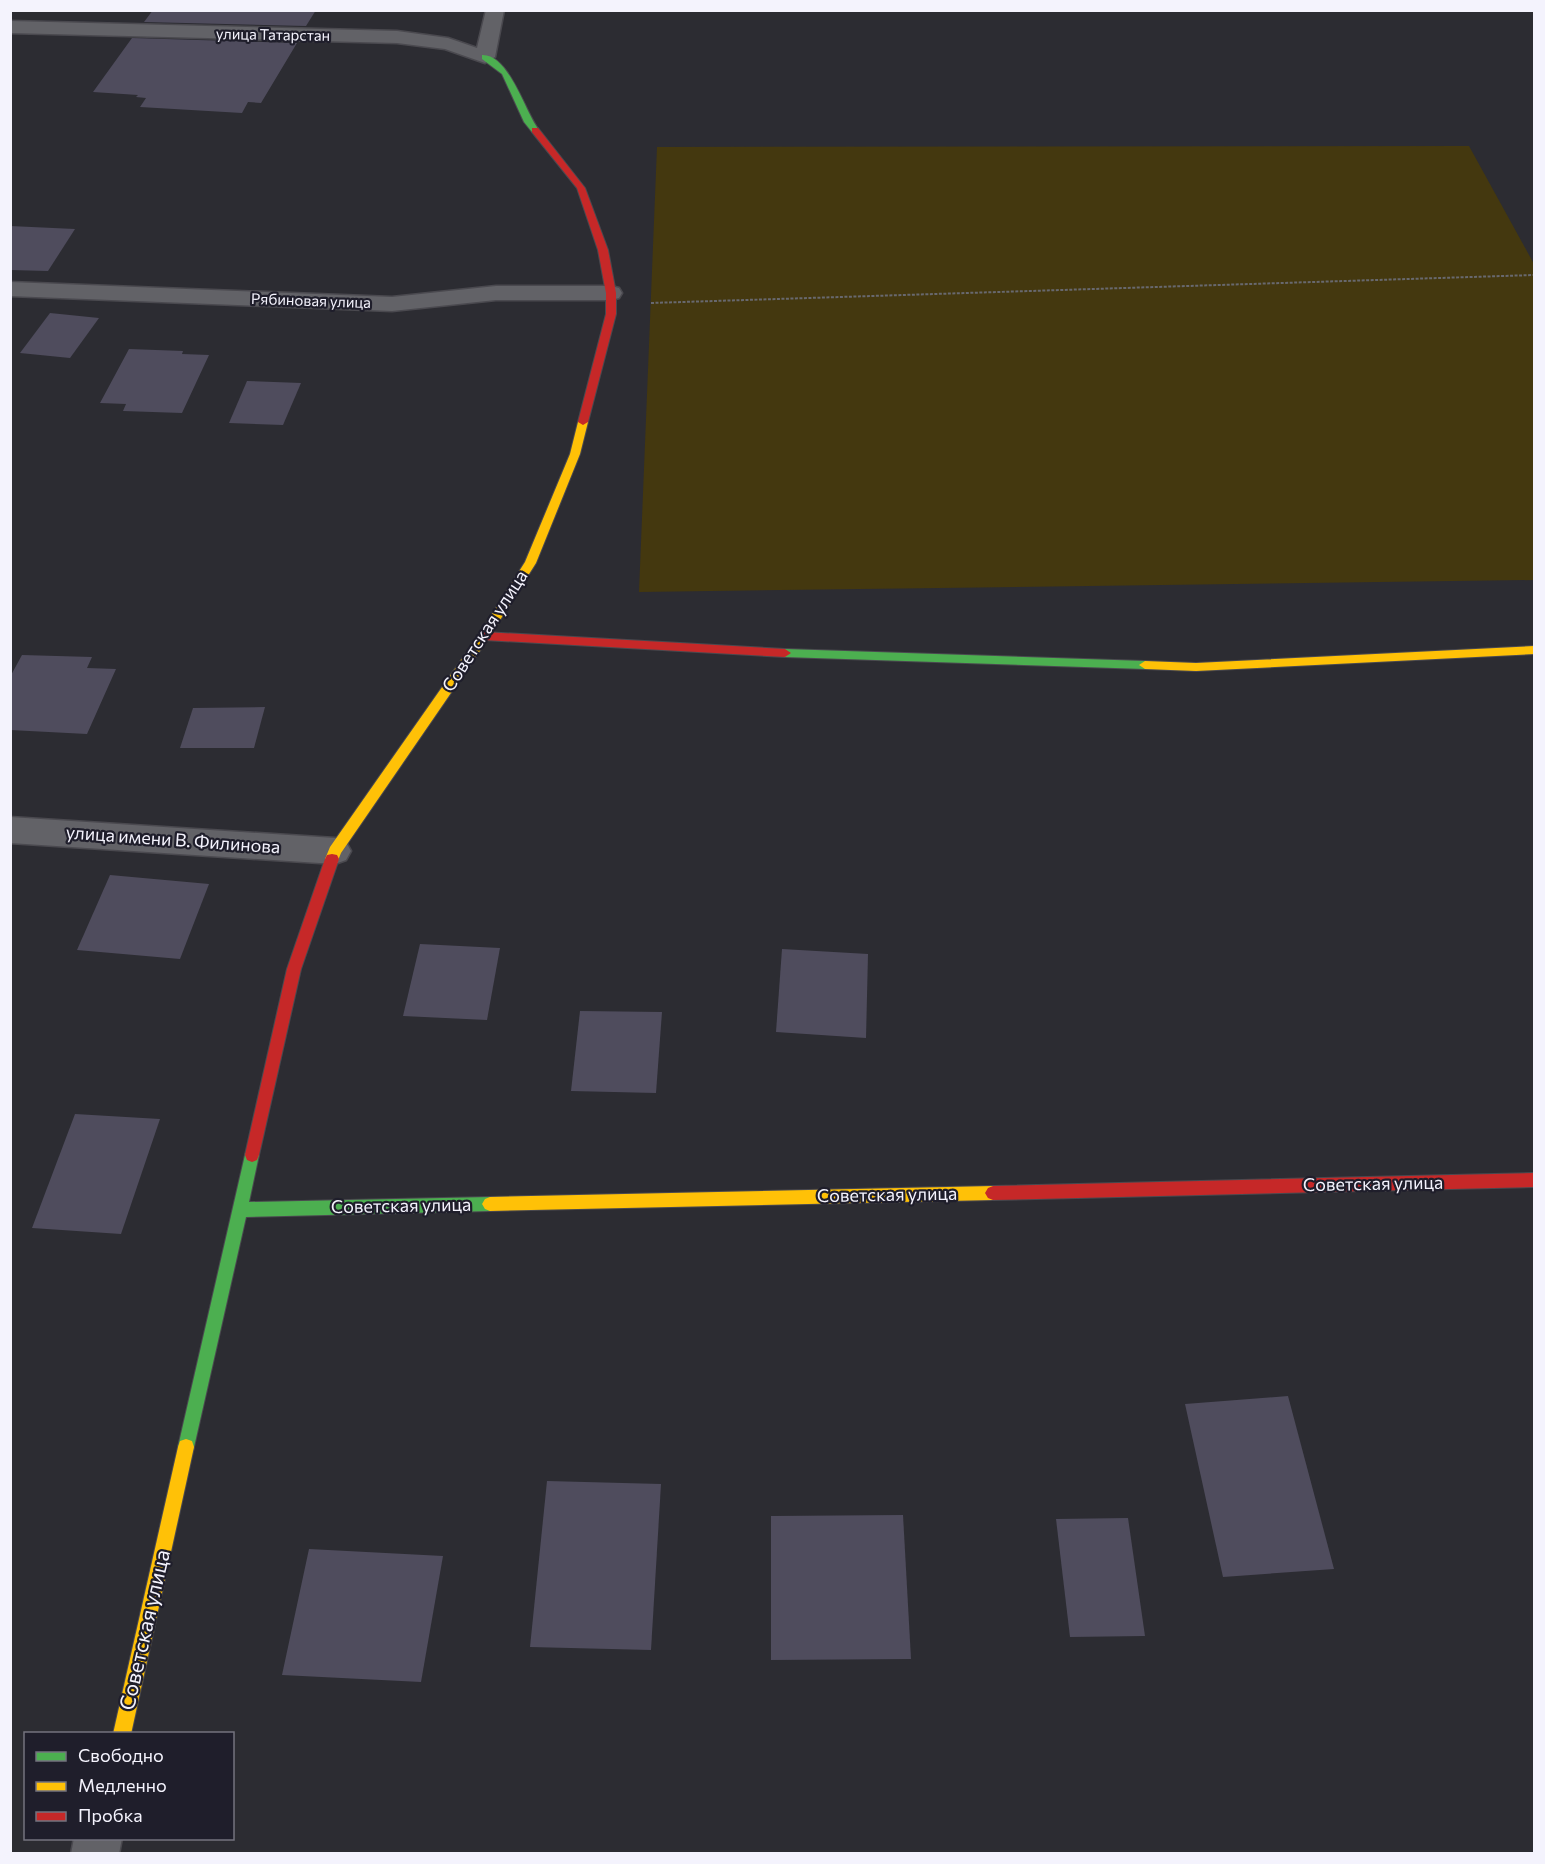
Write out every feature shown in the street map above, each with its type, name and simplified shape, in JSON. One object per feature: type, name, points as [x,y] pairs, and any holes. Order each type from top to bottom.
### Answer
[{"type":"street","points":[[146,32],[160,10]]},
{"type":"street","points":[[485,57],[495,10]]},
{"type":"street","name":"улица Татарстан","points":[[10,27],[397,37],[448,44],[485,57]]},
{"type":"street","name":"Советская улица","points":[[122,1732],[294,969],[335,851],[484,636],[530,563],[575,454],[611,304],[603,250],[581,188],[528,122],[505,73],[485,57]]},
{"type":"street","name":"Рябиновая улица","points":[[10,290],[392,304],[496,293],[611,304]]},
{"type":"street","points":[[484,636],[848,657],[1196,667],[1534,650]]},
{"type":"street","name":"улица имени В. Филинова","points":[[10,830],[335,851]]},
{"type":"street","name":"Советская улица","points":[[240,1210],[1534,1180]]},
{"type":"path","points":[[611,304],[1534,275]]},
{"type":"shaded area","points":[[1469,146],[1534,264],[1534,580],[639,592],[657,147]]},
{"type":"building","points":[[153,10],[316,10],[306,26],[144,22]]},
{"type":"building","points":[[132,38],[297,43],[261,103],[248,102],[242,113],[140,107],[146,98],[136,97],[138,95],[93,92]]},
{"type":"building","points":[[10,226],[75,229],[48,271],[10,270]]},
{"type":"building","points":[[50,313],[99,318],[70,358],[20,353]]},
{"type":"building","points":[[129,349],[183,351],[182,354],[209,355],[182,413],[123,411],[126,404],[100,403]]},
{"type":"building","points":[[247,381],[301,383],[283,425],[229,423]]},
{"type":"building","points":[[22,655],[92,657],[87,668],[116,669],[87,734],[10,730],[10,677]]},
{"type":"building","points":[[265,707],[254,748],[180,748],[193,708]]},
{"type":"building","points":[[110,875],[209,884],[180,959],[77,950]]},
{"type":"building","points":[[420,944],[500,948],[487,1020],[403,1016]]},
{"type":"building","points":[[782,949],[868,954],[866,1038],[776,1032]]},
{"type":"building","points":[[580,1011],[662,1012],[656,1093],[571,1091]]},
{"type":"building","points":[[75,1114],[160,1119],[121,1234],[32,1228]]},
{"type":"building","points":[[1288,1396],[1334,1569],[1223,1577],[1185,1404]]},
{"type":"building","points":[[547,1481],[661,1484],[651,1650],[530,1647]]},
{"type":"building","points":[[903,1515],[911,1659],[771,1660],[771,1516]]},
{"type":"building","points":[[1128,1518],[1145,1636],[1070,1637],[1056,1519]]},
{"type":"building","points":[[309,1549],[443,1556],[421,1682],[282,1675]]},
{"type":"traffic: fast","points":[[485,57],[505,73],[528,122],[535,130]]},
{"type":"traffic: fast","points":[[785,653],[1145,665]]},
{"type":"traffic: fast","points":[[186,1447],[252,1155]]},
{"type":"traffic: fast","points":[[240,1210],[490,1204]]},
{"type":"traffic: slow","points":[[332,859],[335,851],[484,636],[530,563],[575,454],[583,422]]},
{"type":"traffic: slow","points":[[1145,665],[1196,667],[1534,650]]},
{"type":"traffic: slow","points":[[490,1204],[993,1193]]},
{"type":"traffic: slow","points":[[122,1732],[186,1447]]},
{"type":"traffic: jam","points":[[535,130],[581,188],[603,250],[611,293],[611,314],[583,422]]},
{"type":"traffic: jam","points":[[484,636],[785,653]]},
{"type":"traffic: jam","points":[[252,1155],[294,969],[332,859]]},
{"type":"traffic: jam","points":[[993,1193],[1534,1180]]}]
